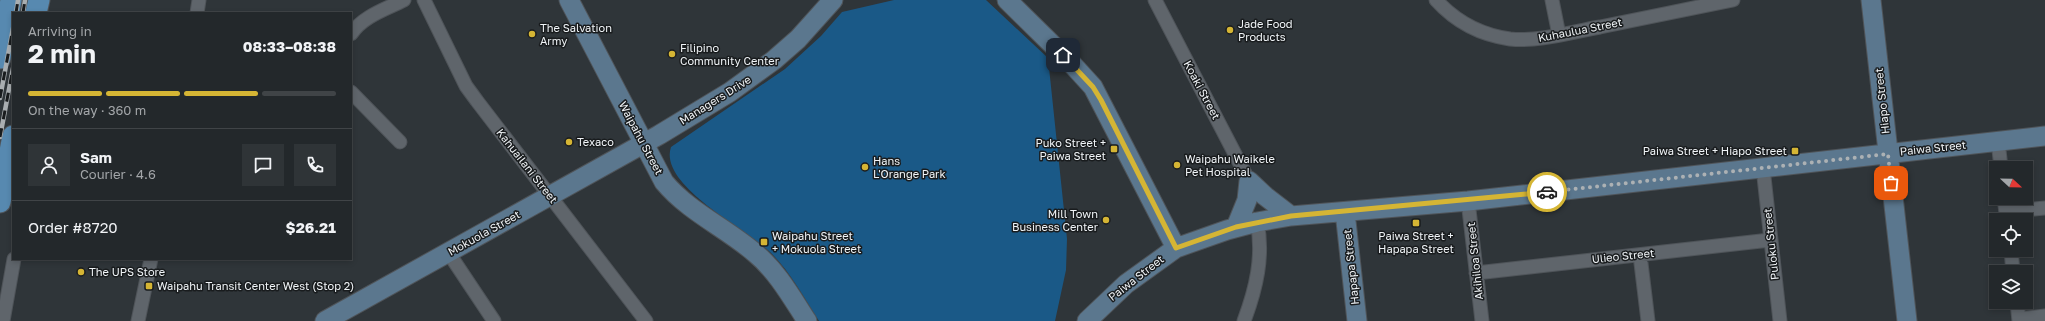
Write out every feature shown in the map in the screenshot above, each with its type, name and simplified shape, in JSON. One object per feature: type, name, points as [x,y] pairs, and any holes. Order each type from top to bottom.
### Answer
[{"type":"main road","points":[[0,58],[11,0]]},
{"type":"main road","points":[[36,12],[39,0]]},
{"type":"main road","points":[[0,202],[12,141]]},
{"type":"street","points":[[197,12],[199,0]]},
{"type":"street","points":[[352,33],[359,24],[369,17],[404,0]]},
{"type":"street","name":"Kahuailani Street","points":[[424,0],[466,86],[646,321]]},
{"type":"street","name":"Waipahu Street","points":[[569,0],[657,171],[675,195],[755,253],[774,274],[807,321]]},
{"type":"street","name":"Managers Drive","points":[[643,144],[749,80],[798,39],[833,0]]},
{"type":"street","points":[[1007,0],[1072,64],[1093,87],[1176,248]]},
{"type":"street","name":"Koaki Street","points":[[1155,0],[1249,181]]},
{"type":"street","name":"Kuhaulua Street","points":[[1436,0],[1459,20],[1488,34],[1522,40],[1559,35],[1673,6],[1733,0]]},
{"type":"street","points":[[1552,0],[1559,35]]},
{"type":"street","name":"Hiapo Street","points":[[1871,0],[1906,321]]},
{"type":"street","points":[[352,93],[400,142]]},
{"type":"street","name":"Paiwa Street","points":[[1087,321],[1126,284],[1176,248],[1236,227],[1257,222],[1291,216],[1468,200],[2045,136]]},
{"type":"street","points":[[1998,141],[2000,161]]},
{"type":"street","name":"Mokuola Street","points":[[329,320],[643,144]]},
{"type":"street","name":"Puloku Street","points":[[1763,168],[1780,321]]},
{"type":"street","points":[[1249,181],[1265,196],[1291,216]]},
{"type":"street","points":[[1236,227],[1246,200],[1249,181]]},
{"type":"street","name":"Akihiloa Street","points":[[1468,200],[1482,321]]},
{"type":"street","points":[[2021,213],[2045,208]]},
{"type":"street","name":"Hapapa Street","points":[[1346,212],[1357,321]]},
{"type":"street","points":[[1244,321],[1256,281],[1259,262],[1260,244],[1257,222]]},
{"type":"street","name":"Ulieo Street","points":[[1476,273],[1770,240]]},
{"type":"street","points":[[448,252],[494,321]]},
{"type":"street","points":[[1640,255],[1648,321]]},
{"type":"street","points":[[3,321],[14,260]]},
{"type":"street","points":[[138,321],[151,260]]},
{"type":"street","points":[[2018,309],[2019,320],[2045,316]]},
{"type":"shaded area","name":"Hans L'Orange Park","points":[[894,0],[986,0],[1048,58],[1067,239],[1066,270],[1055,321],[819,321],[790,276],[777,259],[758,242],[725,219],[690,191],[678,176],[671,161],[671,147],[785,69],[821,36],[842,12]]},
{"type":"railway","points":[[16,12],[18,0]]},
{"type":"railway","points":[[23,12],[25,0]]},
{"type":"railway","points":[[0,98],[12,33]]},
{"type":"railway","points":[[0,137],[12,73]]},
{"type":"way so far","points":[[1547,192],[1888,154],[1891,183]]},
{"type":"place","name":"Jade Food Products","points":[[1230,30]]},
{"type":"place","name":"The Salvation Army","points":[[532,34]]},
{"type":"place","name":"Filipino Community Center","points":[[672,54]]},
{"type":"place","name":"Texaco","points":[[569,142]]},
{"type":"place","name":"Puko Street + Paiwa Street","points":[[1114,149]]},
{"type":"place","name":"Paiwa Street + Hiapo Street","points":[[1795,151]]},
{"type":"place","name":"Waipahu Waikele Pet Hospital","points":[[1177,165]]},
{"type":"place","name":"Hans L'Orange Park","points":[[865,167]]},
{"type":"place","name":"Mill Town Business Center","points":[[1106,220]]},
{"type":"place","name":"Paiwa Street + Hapapa Street","points":[[1416,223]]},
{"type":"place","name":"Waipahu Street + Mokuola Street","points":[[764,242]]},
{"type":"place","name":"The UPS Store","points":[[81,272]]},
{"type":"place","name":"Waipahu Transit Center West (Stop 2)","points":[[149,286]]},
{"type":"route","points":[[1063,55],[1093,87],[1101,100],[1176,248],[1236,227],[1291,216],[1362,211],[1547,192]]}]
